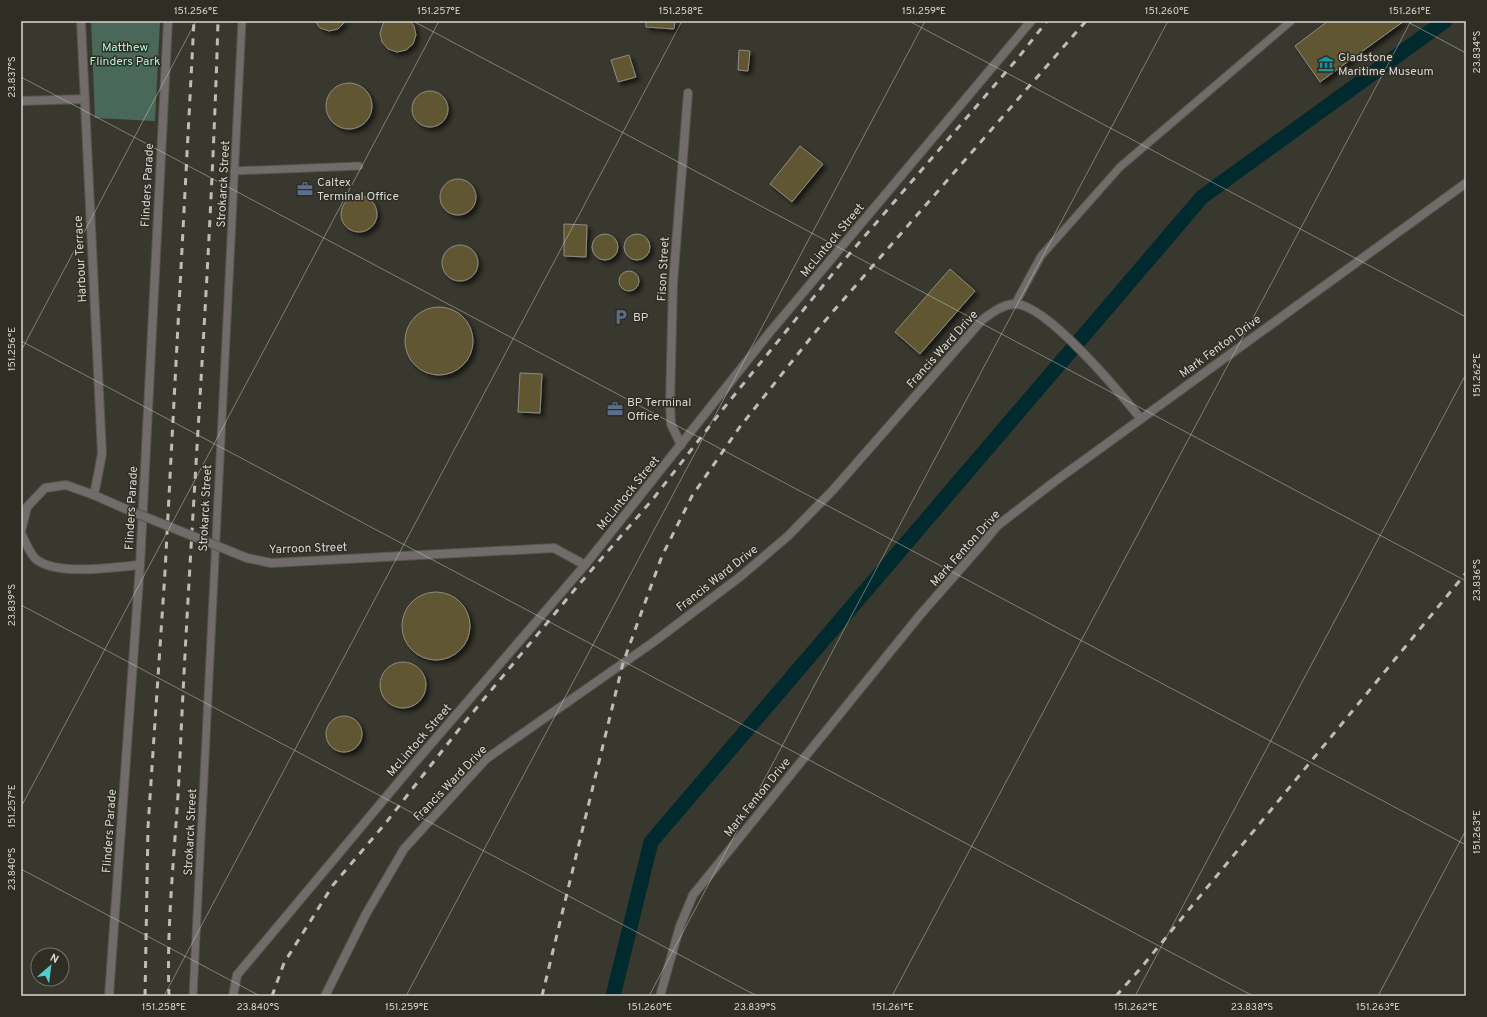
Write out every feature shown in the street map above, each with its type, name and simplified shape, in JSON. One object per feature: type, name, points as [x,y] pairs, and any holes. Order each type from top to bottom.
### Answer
[{"type":"street","name":"Harbour Terrace","points":[[80,21],[102,454],[94,495]]},
{"type":"street","name":"Flinders Parade","points":[[109,996],[140,565],[168,21]]},
{"type":"street","name":"McLintock Street","points":[[233,996],[237,974],[412,766],[585,565],[770,332],[1032,21]]},
{"type":"street","name":"Fison Street","points":[[681,445],[671,424],[670,403],[673,284],[688,93]]},
{"type":"street","points":[[21,101],[84,99]]},
{"type":"street","name":"Mark Fenton Drive","points":[[660,996],[682,920],[693,895],[920,615],[997,526],[1054,482],[1466,183]]},
{"type":"street","points":[[1016,304],[1031,308],[1063,335],[1102,372],[1141,419]]},
{"type":"street","name":"Francis Ward Drive","points":[[325,996],[366,914],[404,848],[486,759],[655,641],[741,576],[788,536],[834,490],[982,320],[996,310],[1005,306],[1016,304]]},
{"type":"street","name":"Yarroon Street","points":[[140,565],[88,568],[54,567],[36,559],[21,532],[27,507],[45,488],[66,485],[247,558],[271,563],[554,548],[585,565]]},
{"type":"lane","name":"Strokarck Street","points":[[193,996],[242,21]]},
{"type":"lane","points":[[1016,304],[1042,256],[1120,167],[1292,21]]},
{"type":"lane","points":[[234,171],[359,166]]},
{"type":"green space","name":"Matthew Flinders Park","points":[[91,21],[160,21],[155,121],[95,118]]},
{"type":"building","points":[[315,21],[346,21],[338,29],[329,31],[320,28]]},
{"type":"building","points":[[386,21],[410,21],[414,26],[416,35],[413,44],[406,50],[397,52],[388,49],[382,42],[380,33],[383,24]]},
{"type":"building","points":[[646,21],[675,21],[674,29],[646,27]]},
{"type":"building","name":"Gladstone Maritime Museum","points":[[1328,21],[1404,21],[1320,82],[1295,46]]},
{"type":"building","points":[[739,50],[750,51],[748,71],[738,70]]},
{"type":"building","points":[[629,55],[636,77],[618,82],[611,60]]},
{"type":"building","points":[[349,83],[362,87],[368,93],[372,106],[368,119],[362,125],[349,129],[336,125],[330,119],[326,106],[330,93],[336,87]]},
{"type":"building","points":[[430,91],[443,96],[448,109],[443,122],[430,127],[417,122],[412,109],[417,96]]},
{"type":"building","points":[[800,146],[823,164],[792,202],[770,184]]},
{"type":"building","points":[[458,179],[471,184],[476,197],[471,210],[458,215],[445,210],[440,197],[445,184]]},
{"type":"building","points":[[359,196],[372,201],[377,214],[372,227],[359,232],[346,227],[341,214],[346,201]]},
{"type":"building","points":[[564,224],[587,225],[586,257],[564,256]]},
{"type":"building","points":[[605,234],[614,238],[618,247],[614,256],[605,260],[596,256],[592,247],[596,238]]},
{"type":"building","points":[[637,234],[646,238],[650,247],[646,256],[637,260],[628,256],[624,247],[628,238]]},
{"type":"building","points":[[460,245],[473,250],[478,263],[473,276],[460,281],[447,276],[442,263],[447,250]]},
{"type":"building","points":[[950,269],[975,291],[920,354],[895,332]]},
{"type":"building","points":[[629,271],[636,274],[639,281],[636,288],[629,291],[622,288],[619,281],[622,274]]},
{"type":"building","points":[[439,307],[452,310],[463,317],[470,328],[473,341],[470,354],[463,365],[452,372],[439,375],[426,372],[415,365],[408,354],[405,341],[408,328],[415,317],[426,310]]},
{"type":"building","points":[[520,373],[542,374],[540,413],[518,412]]},
{"type":"building","points":[[436,592],[449,595],[460,602],[467,613],[470,626],[467,639],[460,650],[449,657],[436,660],[423,657],[412,650],[405,639],[402,626],[405,613],[412,602],[423,595]]},
{"type":"building","points":[[403,662],[416,666],[422,672],[426,685],[422,698],[416,704],[403,708],[390,704],[384,698],[380,685],[384,672],[390,666]]},
{"type":"building","points":[[344,716],[357,721],[362,734],[357,747],[344,752],[331,747],[326,734],[331,721]]},
{"type":"waterway","points":[[613,996],[651,842],[1202,197],[1445,21]]},
{"type":"railway","points":[[145,996],[148,827],[165,572],[194,21]]},
{"type":"railway","points":[[169,996],[168,966],[170,906],[179,786],[211,205],[218,21]]},
{"type":"railway","points":[[272,996],[284,963],[333,885],[384,825],[464,723],[576,588],[653,499],[723,409],[839,266],[1018,58],[1047,21]]},
{"type":"railway","points":[[542,996],[623,663],[662,556],[692,496],[739,428],[817,330],[1086,21]]},
{"type":"railway","points":[[1116,996],[1140,969],[1466,573]]},
{"type":"place","name":"Gladstone Maritime Museum","points":[[1326,64]]},
{"type":"place","name":"Caltex Terminal Office","points":[[305,189]]},
{"type":"place","name":"BP","points":[[621,317]]},
{"type":"place","name":"BP Terminal Office","points":[[615,409]]}]
